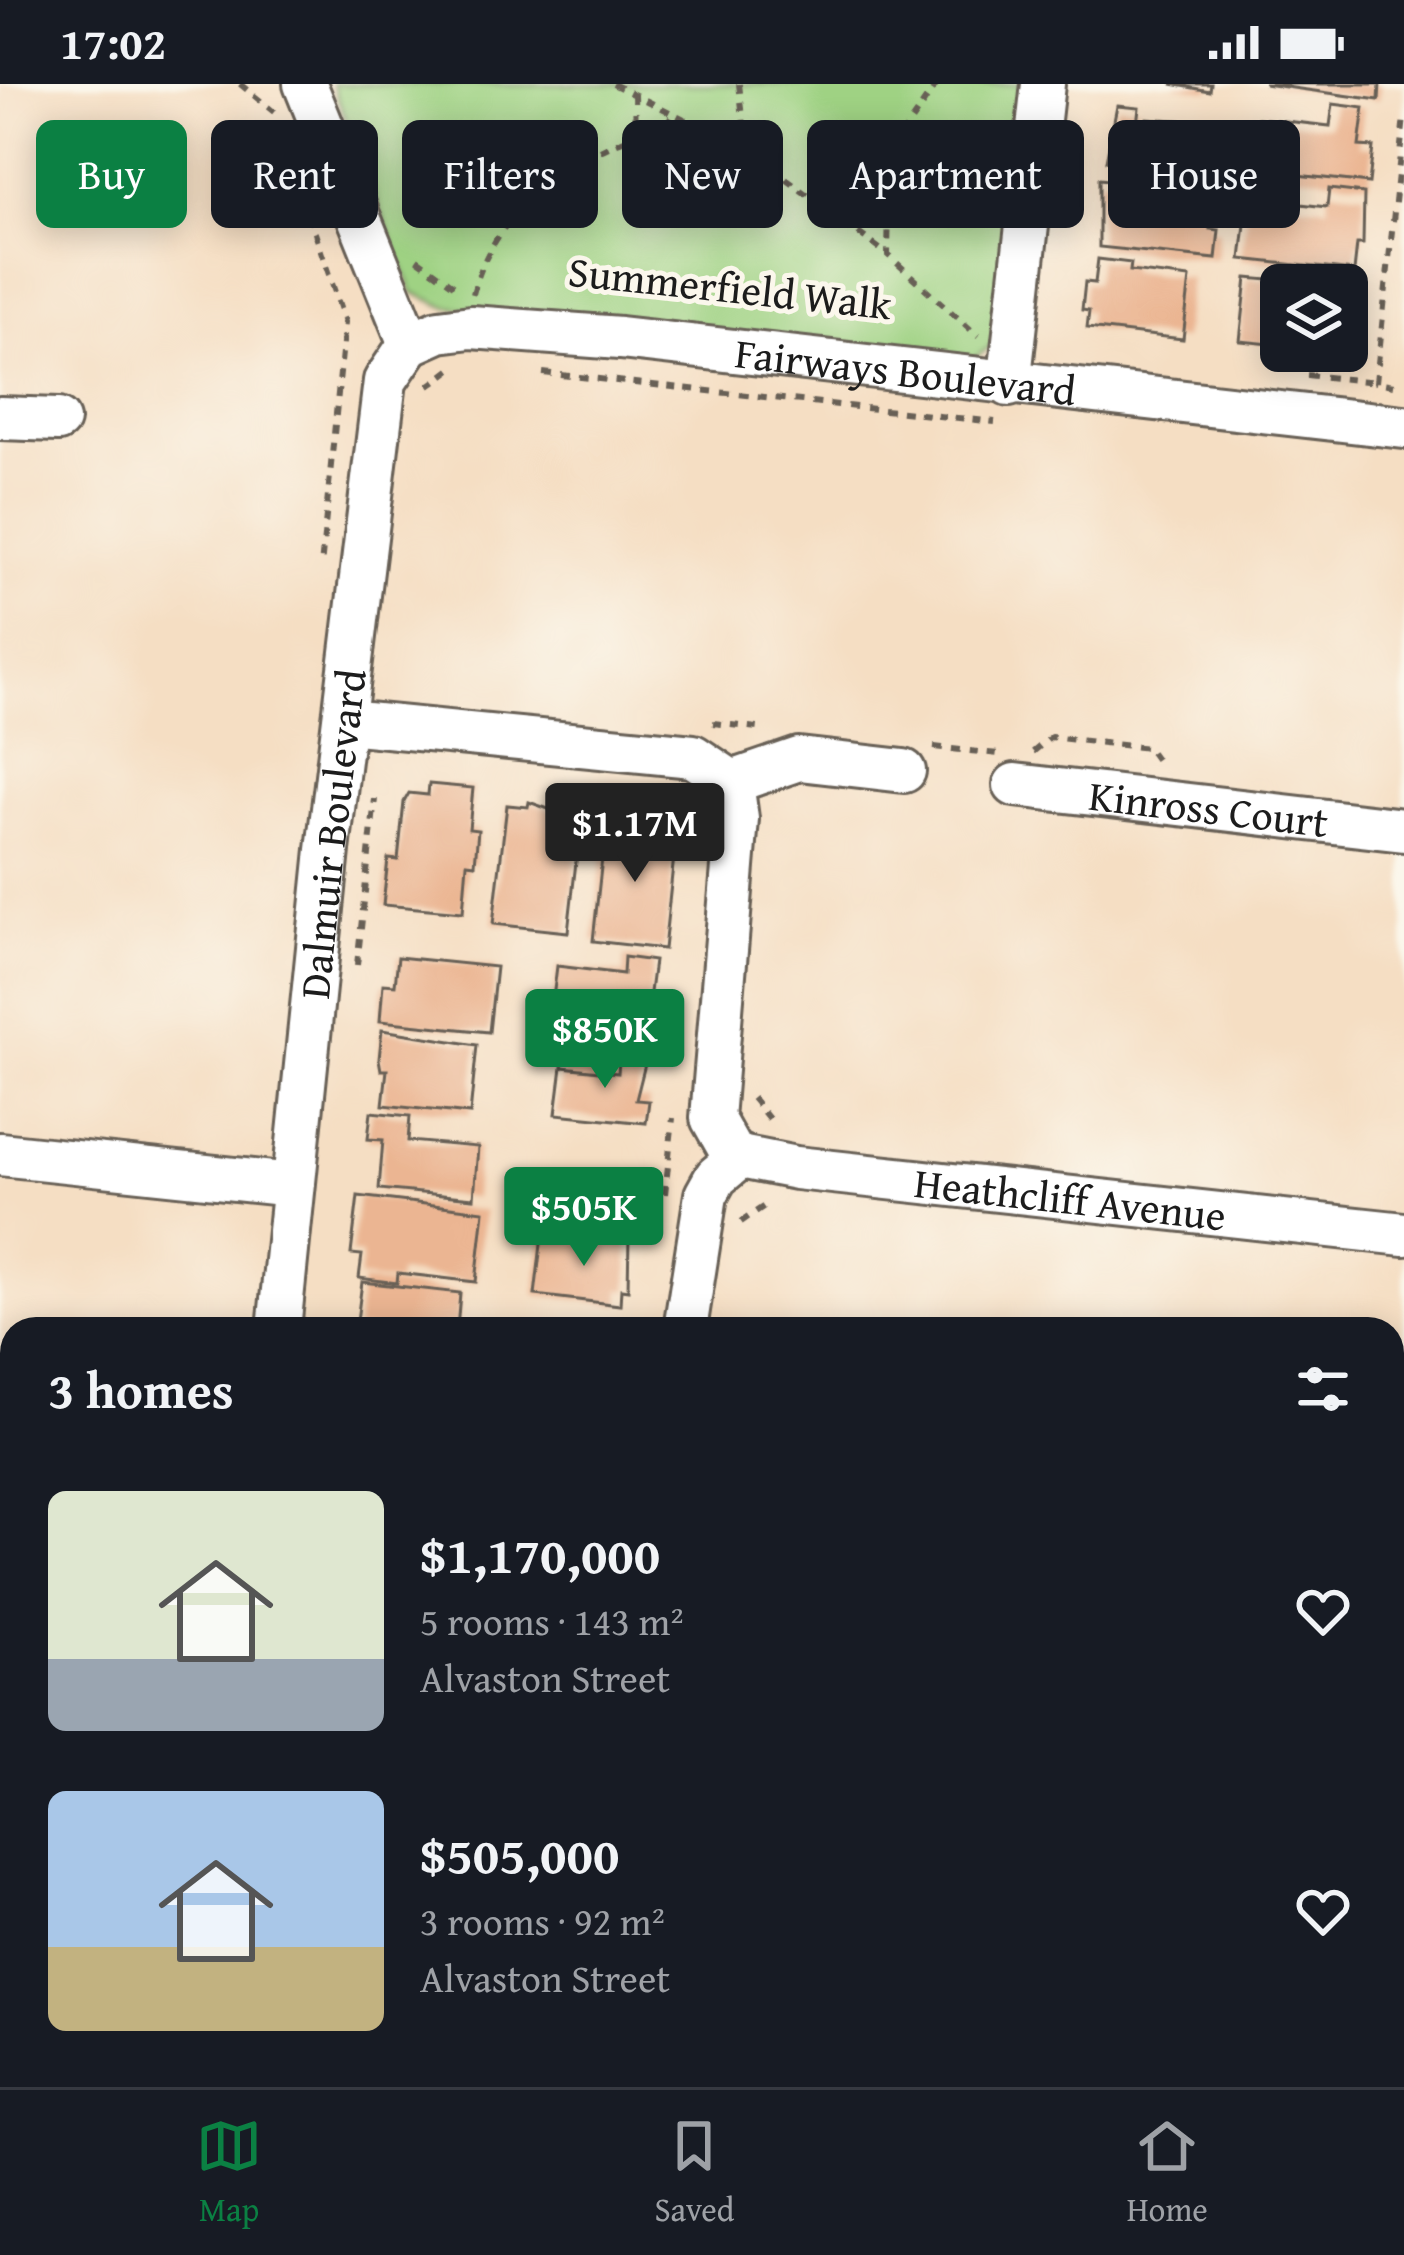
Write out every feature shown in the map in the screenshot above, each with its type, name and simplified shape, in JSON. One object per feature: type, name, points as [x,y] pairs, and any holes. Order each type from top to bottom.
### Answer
[{"type":"street","points":[[1006,404],[1043,84]]},
{"type":"street","points":[[290,99],[410,344]]},
{"type":"street","name":"Fairways Boulevard","points":[[410,344],[439,331],[471,328],[620,338],[1006,404],[1404,427]]},
{"type":"street","name":"Dalmuir Boulevard","points":[[280,1317],[385,381],[410,344]]},
{"type":"street","points":[[0,418],[58,421]]},
{"type":"street","points":[[346,722],[693,756],[732,782]]},
{"type":"street","points":[[732,782],[799,759],[904,771]]},
{"type":"street","points":[[687,1317],[702,1208],[716,1177],[740,1157],[730,1150],[712,1118],[736,819],[732,782]]},
{"type":"street","name":"Kinross Court","points":[[1015,784],[1404,830]]},
{"type":"street","points":[[0,1154],[292,1184]]},
{"type":"street","name":"Heathcliff Avenue","points":[[740,1157],[796,1168],[1404,1234]]},
{"type":"path","points":[[239,84],[290,99]]},
{"type":"path","points":[[614,84],[693,120]]},
{"type":"path","points":[[739,84],[743,120]]},
{"type":"path","points":[[888,255],[890,152],[937,84]]},
{"type":"path","points":[[635,93],[636,120]]},
{"type":"path","points":[[669,120],[675,110]]},
{"type":"path","points":[[1404,117],[1376,382],[1404,386]]},
{"type":"path","points":[[425,389],[453,368],[471,328],[489,251],[533,191],[622,141]]},
{"type":"path","points":[[783,176],[888,255],[975,340],[986,322]]},
{"type":"path","points":[[314,228],[345,322],[320,582]]},
{"type":"path","points":[[408,253],[456,289],[471,328]]},
{"type":"path","points":[[471,328],[498,292]]},
{"type":"path","points":[[530,372],[1006,404]]},
{"type":"path","points":[[356,974],[377,784]]},
{"type":"path","points":[[653,790],[676,793],[704,828]]},
{"type":"path","points":[[663,1215],[675,1101]]},
{"type":"path","points":[[734,1228],[768,1202],[791,1205]]},
{"type":"green space","points":[[332,84],[1023,84],[1020,120],[807,120],[807,228],[1009,228],[1000,325],[990,347],[972,360],[446,307],[412,292],[378,204],[378,120],[346,120]]},
{"type":"building","points":[[1171,84],[1211,84],[1210,91]]},
{"type":"building","points":[[1264,84],[1380,84],[1379,100]]},
{"type":"building","points":[[1333,104],[1364,108],[1359,146],[1373,147],[1369,183],[1300,175],[1300,123],[1330,126]]},
{"type":"building","points":[[1117,105],[1139,107],[1138,120],[1114,120]]},
{"type":"building","points":[[1099,179],[1108,180],[1108,228],[1219,230],[1216,259],[1099,247]]},
{"type":"building","points":[[1329,189],[1364,193],[1363,244],[1357,244],[1355,264],[1241,259],[1245,228],[1300,228],[1300,204],[1327,207]]},
{"type":"building","points":[[1098,259],[1131,263],[1130,271],[1190,278],[1183,339],[1087,328],[1089,311],[1082,310],[1085,282],[1095,283]]},
{"type":"building","points":[[1247,278],[1260,279],[1260,343],[1240,341]]},
{"type":"building","points":[[429,784],[473,788],[469,829],[478,830],[475,864],[467,863],[463,912],[383,905],[388,859],[398,860],[404,802],[409,793],[428,795]]},
{"type":"building","points":[[529,802],[557,812],[553,851],[577,853],[568,932],[493,924],[507,805],[528,807]]},
{"type":"building","points":[[606,821],[677,828],[664,949],[593,941]]},
{"type":"building","points":[[398,957],[496,967],[489,1032],[380,1021],[383,984],[395,985]]},
{"type":"building","points":[[624,957],[654,961],[647,1016],[656,1017],[653,1044],[549,1031],[557,966],[623,974]]},
{"type":"building","points":[[382,1030],[477,1045],[470,1114],[383,1105],[387,1070],[381,1070],[379,1059]]},
{"type":"building","points":[[620,1049],[648,1052],[636,1100],[649,1101],[646,1123],[556,1114],[562,1067],[618,1073]]},
{"type":"building","points":[[371,1112],[410,1116],[408,1141],[478,1147],[474,1198],[379,1189],[383,1140],[368,1139]]},
{"type":"building","points":[[358,1196],[484,1211],[476,1282],[398,1273],[397,1283],[359,1278],[362,1255],[351,1254]]},
{"type":"building","points":[[598,1233],[629,1236],[628,1290],[621,1289],[620,1305],[535,1295],[542,1236],[597,1242]]},
{"type":"building","points":[[362,1282],[460,1293],[458,1317],[358,1317]]}]
